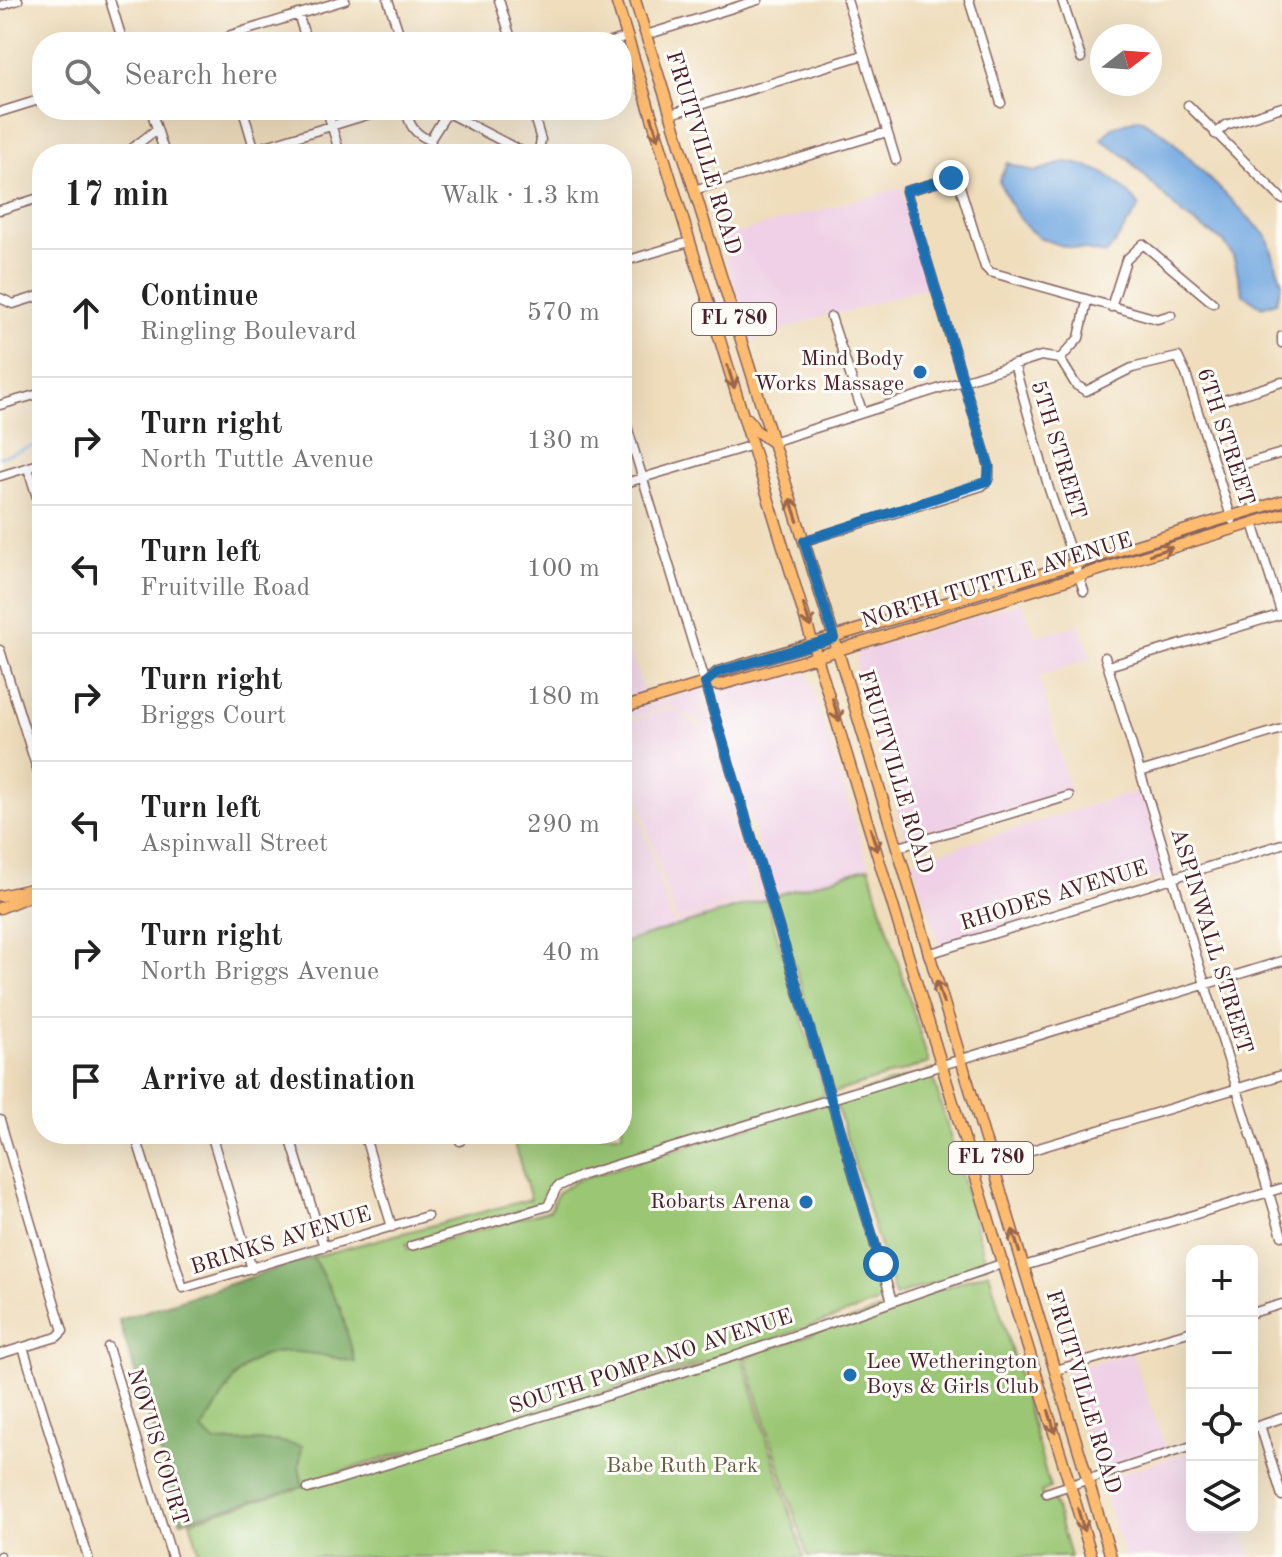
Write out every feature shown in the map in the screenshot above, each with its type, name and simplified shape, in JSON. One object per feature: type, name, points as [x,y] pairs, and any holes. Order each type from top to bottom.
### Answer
[{"type":"main road","name":"FRUITVILLE ROAD","points":[[616,0],[626,32]]},
{"type":"main road","name":"FRUITVILLE ROAD","points":[[635,0],[838,651],[1111,1557]]},
{"type":"main road","name":"FRUITVILLE ROAD","points":[[632,50],[1092,1557]]},
{"type":"main road","points":[[741,407],[755,430],[772,442]]},
{"type":"main road","name":"NORTH TUTTLE AVENUE","points":[[705,683],[718,672],[1282,501]]},
{"type":"main road","name":"NORTH TUTTLE AVENUE","points":[[705,683],[720,685],[838,651],[1282,514]]},
{"type":"main road","points":[[632,705],[705,683]]},
{"type":"main road","points":[[0,896],[32,891]]},
{"type":"main road","points":[[0,908],[32,894]]},
{"type":"street","points":[[5,3],[18,0]]},
{"type":"street","points":[[110,0],[120,32]]},
{"type":"street","points":[[241,32],[345,0]]},
{"type":"street","points":[[388,0],[399,32]]},
{"type":"street","points":[[499,0],[509,32]]},
{"type":"street","points":[[646,35],[758,0]]},
{"type":"street","points":[[847,0],[896,160]]},
{"type":"street","points":[[969,0],[1001,103]]},
{"type":"street","points":[[1062,0],[1081,58]]},
{"type":"street","points":[[298,14],[304,32]]},
{"type":"street","points":[[671,114],[863,55]]},
{"type":"street","points":[[0,112],[32,102]]},
{"type":"street","points":[[1188,105],[1282,199]]},
{"type":"street","points":[[1215,134],[1226,125],[1282,107]]},
{"type":"street","points":[[154,120],[162,144]]},
{"type":"street","points":[[246,120],[253,144]]},
{"type":"street","points":[[330,120],[337,144]]},
{"type":"street","points":[[280,144],[353,120]]},
{"type":"street","points":[[410,120],[419,136],[430,140]]},
{"type":"street","points":[[431,144],[430,140],[440,120]]},
{"type":"street","points":[[462,120],[508,144]]},
{"type":"street","points":[[535,120],[540,144]]},
{"type":"street","points":[[138,144],[157,129]]},
{"type":"street","points":[[694,190],[887,132]]},
{"type":"street","points":[[804,541],[982,486],[989,479],[989,466],[906,191],[956,176],[987,270],[1157,319],[1171,315]]},
{"type":"street","points":[[0,210],[32,200]]},
{"type":"street","points":[[632,259],[689,242]]},
{"type":"street","points":[[1111,307],[1126,260],[1143,244],[1213,303]]},
{"type":"street","points":[[2,300],[13,304],[32,298]]},
{"type":"street","points":[[772,442],[1041,356],[1060,359],[1079,338],[1087,301]]},
{"type":"street","points":[[831,317],[862,411]]},
{"type":"street","name":"6TH STREET","points":[[1060,359],[1076,385],[1086,391],[1132,368],[1178,357],[1235,528]]},
{"type":"street","name":"5TH STREET","points":[[1014,364],[1049,489],[1084,591]]},
{"type":"street","points":[[1221,401],[1282,382]]},
{"type":"street","points":[[0,405],[32,396]]},
{"type":"street","points":[[632,442],[892,1301]]},
{"type":"street","points":[[632,481],[753,445]]},
{"type":"street","points":[[1241,465],[1282,453]]},
{"type":"street","points":[[0,476],[32,467]]},
{"type":"street","points":[[28,468],[32,481]]},
{"type":"street","name":"6TH STREET","points":[[1253,523],[1282,615]]},
{"type":"street","name":"ASPINWALL STREET","points":[[1282,615],[1107,661],[1282,1236]]},
{"type":"street","points":[[0,650],[32,753]]},
{"type":"street","points":[[1140,772],[1282,729]]},
{"type":"street","points":[[896,848],[1069,796]]},
{"type":"street","name":"RHODES AVENUE","points":[[928,954],[1282,844]]},
{"type":"street","points":[[411,1246],[548,1206],[557,1187],[575,1178],[959,1057],[1282,961]]},
{"type":"street","points":[[992,1162],[1282,1075]]},
{"type":"street","points":[[0,1120],[62,1327],[57,1337],[0,1354]]},
{"type":"street","name":"BRINKS AVENUE","points":[[138,1144],[182,1286],[190,1288],[427,1216]]},
{"type":"street","points":[[214,1144],[252,1269]]},
{"type":"street","points":[[292,1144],[324,1247]]},
{"type":"street","points":[[367,1144],[392,1227]]},
{"type":"street","points":[[1024,1266],[1282,1188]]},
{"type":"street","name":"SOUTH POMPANO AVENUE","points":[[308,1489],[741,1354],[1004,1263]]},
{"type":"street","points":[[1258,1311],[1282,1304]]},
{"type":"street","points":[[1056,1370],[1186,1333]]},
{"type":"street","points":[[23,1347],[88,1557]]},
{"type":"street","name":"NOVUS COURT","points":[[108,1347],[172,1557]]},
{"type":"street","points":[[1258,1425],[1282,1418]]},
{"type":"street","points":[[1258,1431],[1282,1496]]},
{"type":"street","points":[[1046,1493],[1186,1448]]},
{"type":"shaded area","points":[[908,186],[901,190],[930,286],[835,315],[833,313],[752,341],[719,238]]},
{"type":"shaded area","points":[[1022,602],[1035,636],[1079,625],[1092,658],[1039,676],[1070,792],[906,841],[856,670],[858,652]]},
{"type":"shaded area","points":[[632,658],[646,697],[632,702]]},
{"type":"shaded area","points":[[808,674],[869,867],[774,896],[711,687]]},
{"type":"shaded area","points":[[702,688],[766,899],[632,940],[632,791],[673,923],[758,896],[701,722],[670,706],[632,718],[632,709]]},
{"type":"shaded area","points":[[669,709],[679,712],[703,730],[754,896],[676,920],[632,779],[632,721]]},
{"type":"shaded area","points":[[1141,790],[1167,875],[940,946],[912,861]]},
{"type":"shaded area","points":[[1131,1352],[1167,1451],[1098,1472],[1067,1371]]},
{"type":"shaded area","points":[[1186,1454],[1186,1533],[1243,1533],[1251,1557],[1124,1557],[1100,1479]]},
{"type":"green space","points":[[869,867],[929,1063],[833,1093],[774,896]]},
{"type":"green space","name":"Babe Ruth Park","points":[[766,899],[825,1095],[574,1174],[554,1185],[545,1203],[406,1244],[408,1250],[550,1210],[557,1193],[576,1181],[827,1102],[888,1299],[740,1351],[316,1479],[304,1486],[741,1354],[804,1557],[201,1557],[190,1521],[303,1486],[299,1467],[277,1441],[215,1442],[200,1430],[231,1383],[256,1359],[271,1354],[303,1352],[354,1361],[313,1257],[531,1199],[514,1144],[632,1144],[632,940]]},
{"type":"green space","points":[[931,1070],[987,1265],[895,1296],[835,1100]]},
{"type":"green space","points":[[313,1257],[341,1310],[355,1362],[287,1352],[256,1359],[231,1383],[201,1430],[215,1442],[277,1441],[302,1446],[299,1467],[303,1487],[181,1521],[119,1320]]},
{"type":"green space","points":[[989,1272],[1050,1488],[1041,1492],[1044,1498],[1052,1495],[1070,1557],[808,1557],[745,1357]]},
{"type":"water","points":[[1139,118],[1166,135],[1267,236],[1282,283],[1276,302],[1262,307],[1243,294],[1233,256],[1224,242],[1183,215],[1126,157],[1101,139],[1112,127]]},
{"type":"water","points":[[1066,162],[1090,167],[1108,176],[1140,206],[1107,254],[1039,237],[1019,217],[999,181],[1007,163],[1034,172]]},
{"type":"waterway","points":[[0,457],[32,446]]},
{"type":"place","name":"Mind Body Works Massage","points":[[920,372]]},
{"type":"place","name":"Robarts Arena","points":[[806,1202]]},
{"type":"place","name":"Lee Wetherington Boys & Girls Club","points":[[850,1375]]},
{"type":"route","points":[[881,1264],[705,683],[718,672],[834,638],[804,541],[987,484],[989,466],[906,191],[951,178]]}]
